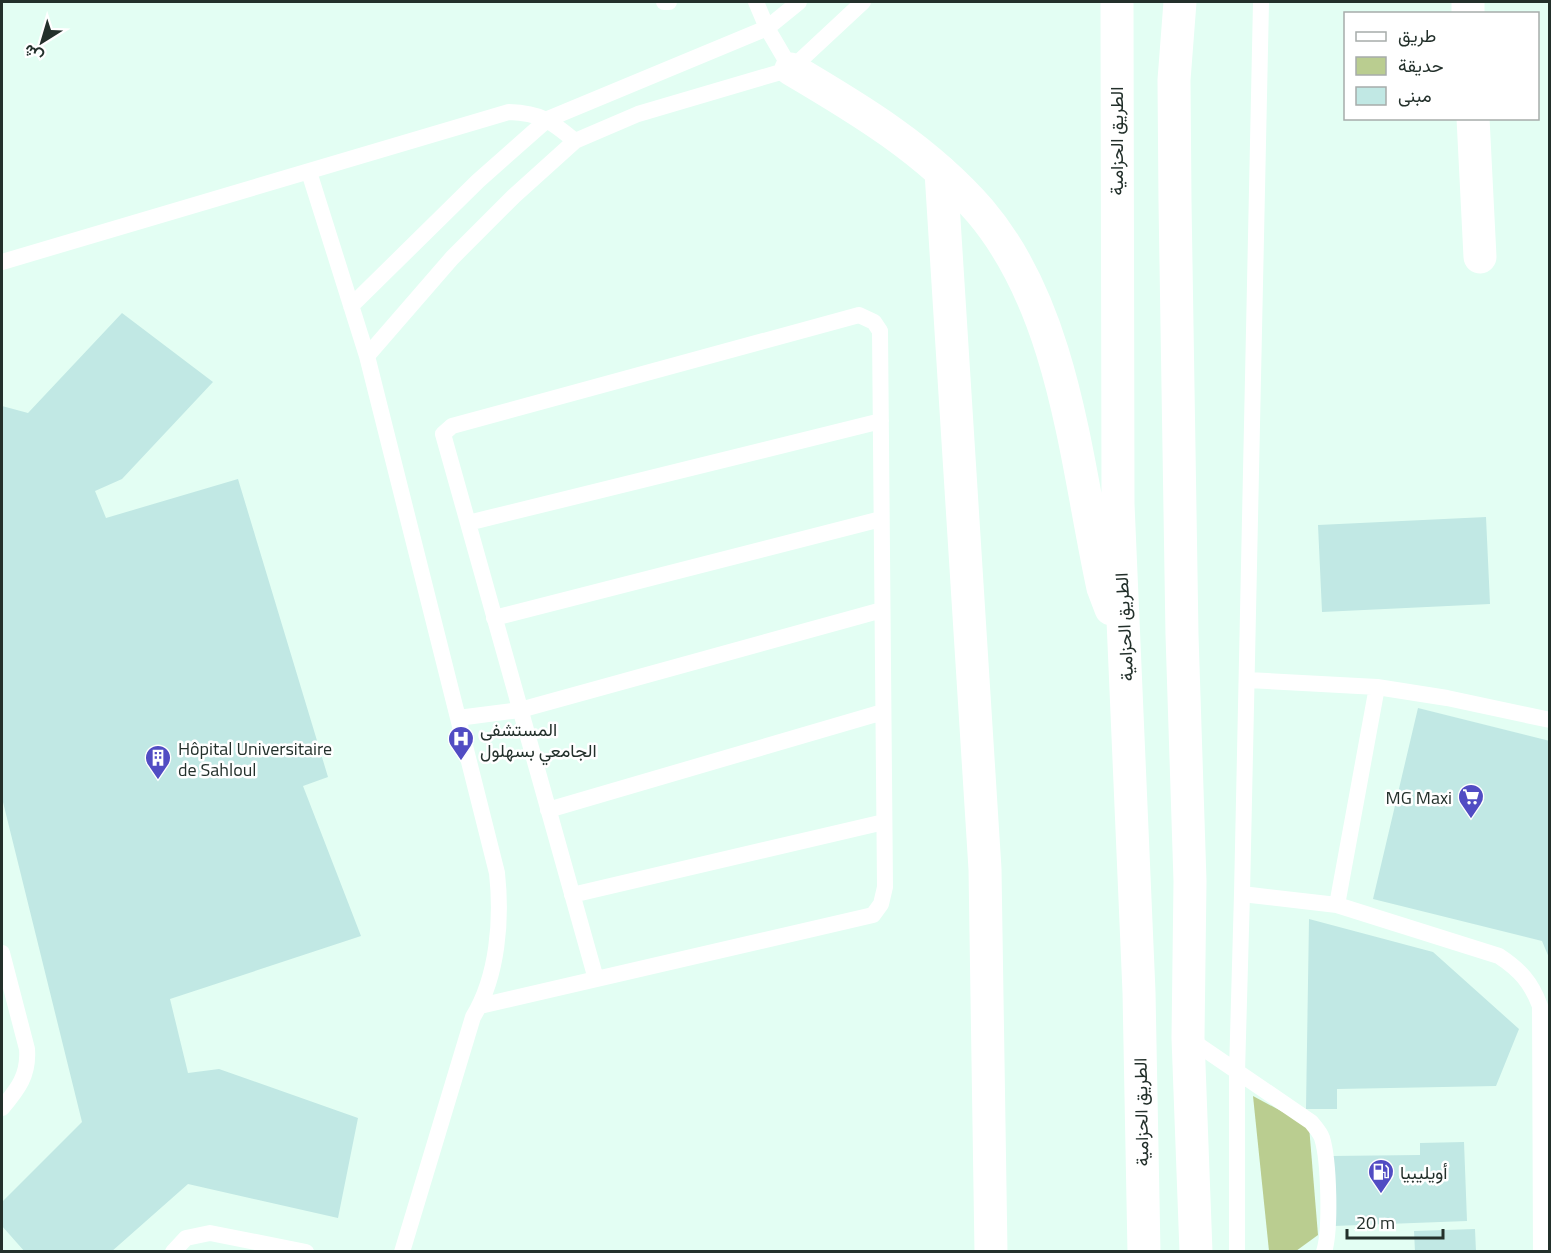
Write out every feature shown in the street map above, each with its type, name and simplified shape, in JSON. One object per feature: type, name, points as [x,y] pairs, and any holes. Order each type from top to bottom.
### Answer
[{"type":"main road","name":"الطريق الحزامية","points":[[1117,2],[1118,504],[1139,992],[1144,1251]]},
{"type":"main road","points":[[1180,2],[1174,80],[1175,180],[1182,624],[1190,881],[1188,1038],[1196,1251]]},
{"type":"main road","points":[[791,69],[901,138],[941,172],[980,211],[1000,240],[1037,306],[1072,434],[1103,588],[1126,650]]},
{"type":"main road","points":[[1473,120],[1480,257]]},
{"type":"main road","points":[[941,172],[986,868],[991,1251]]},
{"type":"lane","points":[[664,2],[669,2]]},
{"type":"lane","points":[[756,2],[767,28],[791,69]]},
{"type":"lane","points":[[351,306],[478,181],[548,119],[767,28],[799,2]]},
{"type":"lane","points":[[367,356],[452,258],[514,196],[575,141],[638,114],[791,69],[863,2]]},
{"type":"lane","points":[[1237,1251],[1237,1072],[1248,680],[1261,2]]},
{"type":"lane","points":[[2,262],[509,112],[529,113],[548,119],[575,141]]},
{"type":"lane","points":[[309,172],[367,356],[497,873],[501,907],[499,940],[480,1006],[473,1017],[402,1251]]},
{"type":"lane","points":[[480,1006],[873,915],[881,904],[885,886],[880,331],[874,322],[859,315],[447,428],[443,434],[596,979]]},
{"type":"lane","points":[[468,524],[881,420]]},
{"type":"lane","points":[[494,618],[881,519]]},
{"type":"lane","points":[[458,718],[520,710],[882,610]]},
{"type":"lane","points":[[1248,680],[1377,687],[1447,698],[1550,720]]},
{"type":"lane","points":[[1337,905],[1377,687]]},
{"type":"lane","points":[[548,810],[883,712]]},
{"type":"lane","points":[[572,895],[884,822]]},
{"type":"lane","points":[[1242,894],[1337,905],[1499,956],[1521,971],[1533,988],[1539,1006],[1544,1245]]},
{"type":"lane","points":[[2,953],[23,1032],[28,1063],[25,1076],[2,1108]]},
{"type":"lane","points":[[1188,1038],[1311,1122],[1321,1135],[1325,1149],[1328,1227],[1323,1251]]},
{"type":"lane","points":[[172,1251],[186,1238],[210,1233],[306,1251]]},
{"type":"green space","points":[[1253,1096],[1309,1126],[1318,1235],[1296,1251],[1269,1251]]},
{"type":"building","name":"Hôpital Universitaire de Sahloul","points":[[122,313],[213,382],[122,479],[95,491],[106,518],[238,479],[328,777],[303,786],[361,936],[170,999],[188,1073],[219,1069],[358,1118],[338,1218],[188,1184],[111,1252],[25,1252],[2,1226],[2,1202],[82,1122],[2,798],[2,406],[28,413]]},
{"type":"building","points":[[1486,517],[1490,604],[1322,612],[1318,525]]},
{"type":"building","name":"MG Maxi","points":[[1418,708],[1550,741],[1550,960],[1542,941],[1373,899]]},
{"type":"building","points":[[1309,919],[1433,952],[1519,1029],[1496,1086],[1337,1089],[1337,1109],[1306,1109]]},
{"type":"building","points":[[1464,1142],[1467,1221],[1334,1226],[1331,1156],[1420,1155],[1420,1143]]},
{"type":"building","points":[[1475,1229],[1476,1252],[1415,1252],[1414,1231]]},
{"type":"place","name":"المستشفى الجامعي بسهلول","points":[[461,762]]},
{"type":"place","name":"Hôpital Universitaire de Sahloul","points":[[158,781]]},
{"type":"place","name":"MG Maxi","points":[[1471,820]]},
{"type":"place","name":"أويليبيا","points":[[1381,1195]]}]
